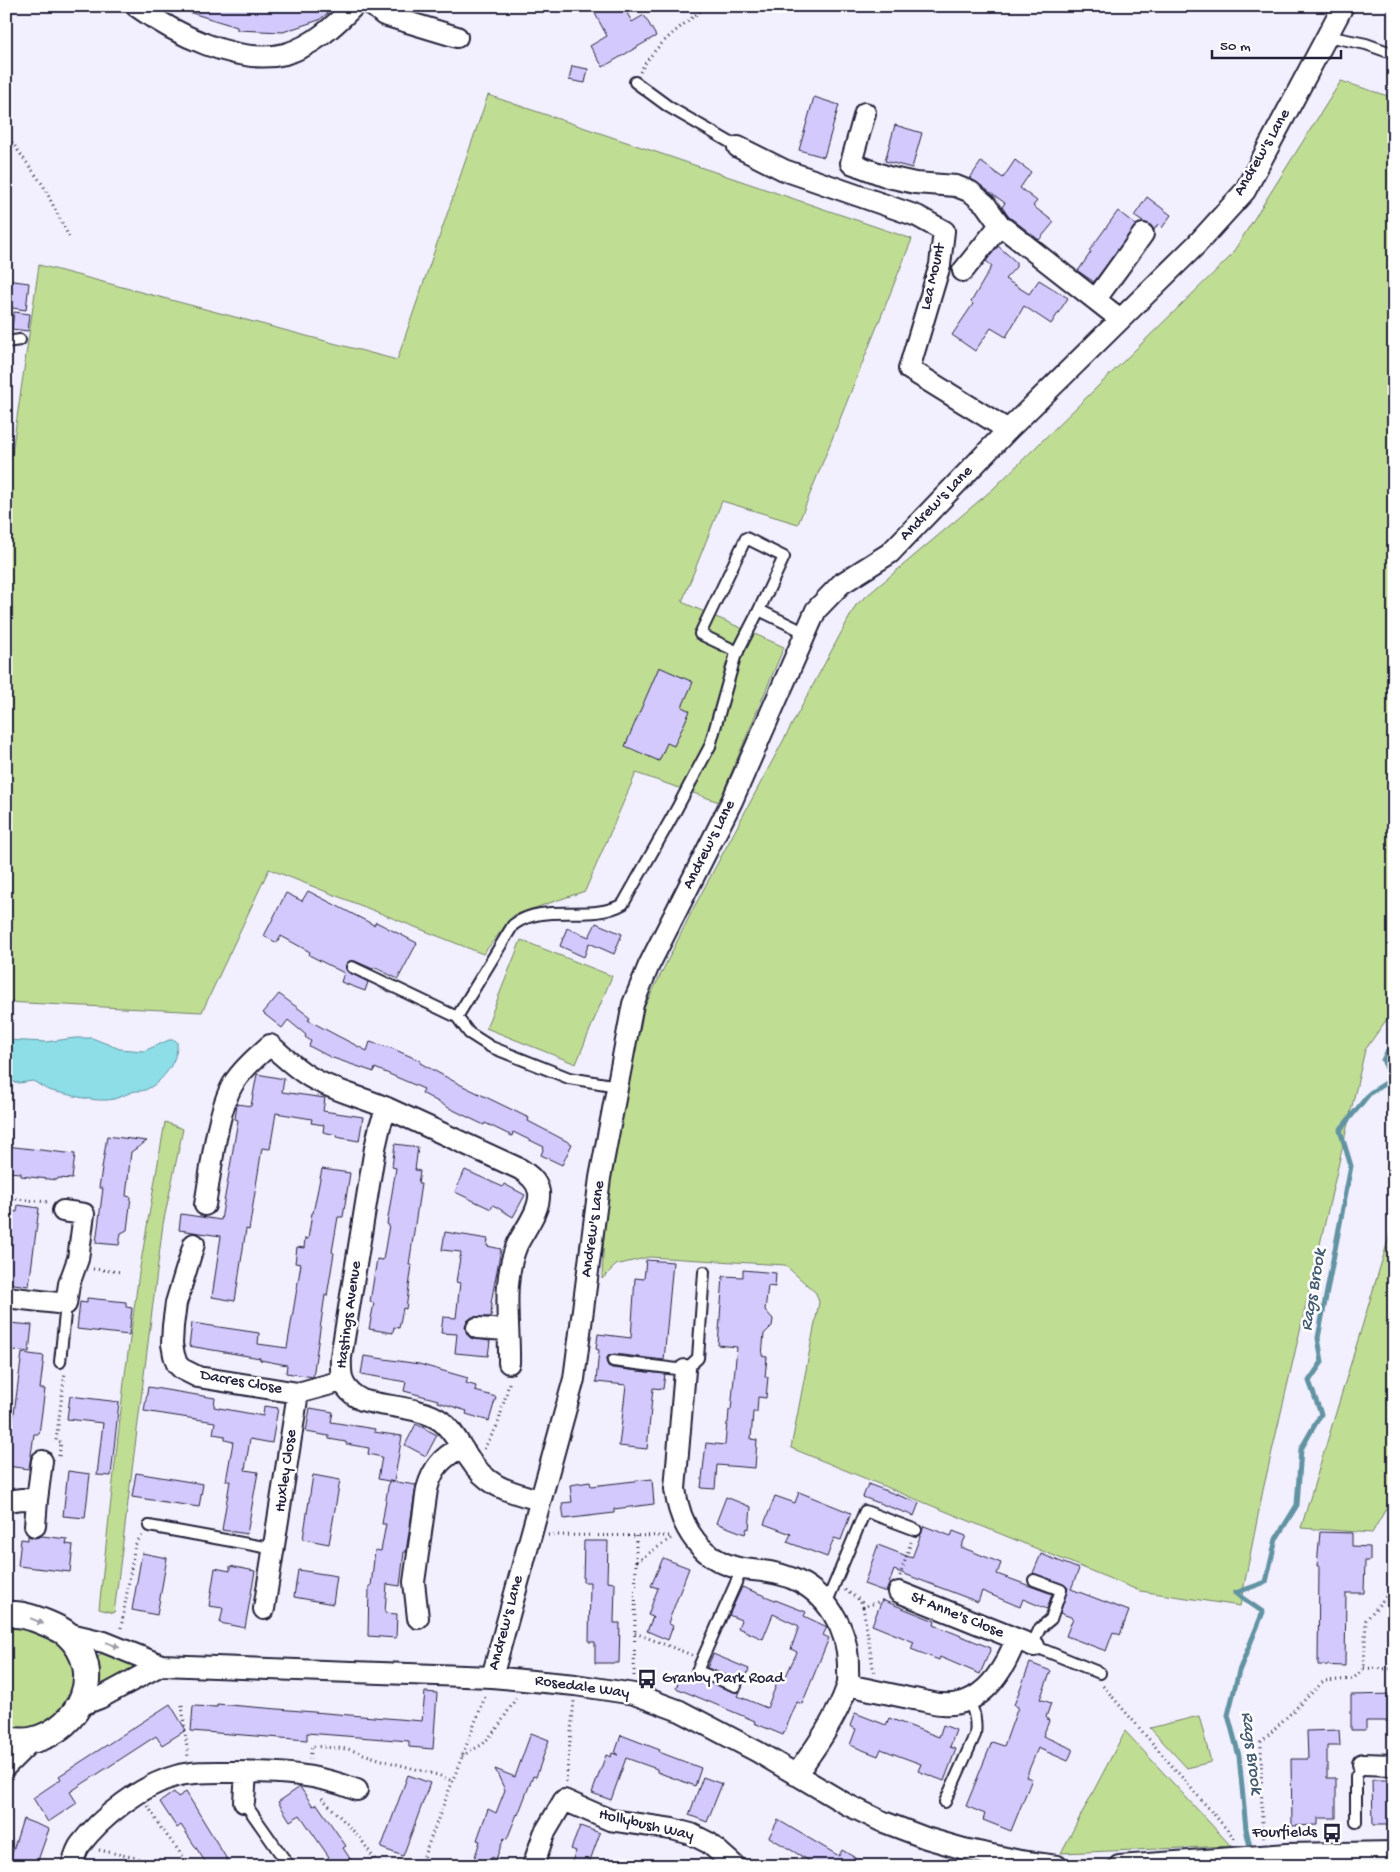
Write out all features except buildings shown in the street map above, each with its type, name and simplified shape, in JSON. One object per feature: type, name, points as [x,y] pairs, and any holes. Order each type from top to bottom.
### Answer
[{"type":"street","points":[[136,6],[165,24],[212,46],[229,52],[262,56],[287,53],[305,46],[334,26],[354,6]]},
{"type":"street","points":[[373,6],[384,15],[457,37]]},
{"type":"street","name":"Andrew's Lane","points":[[492,1677],[539,1500],[574,1380],[600,1178],[633,1004],[649,965],[732,801],[816,610],[841,584],[890,553],[1008,430],[1196,245],[1245,190],[1342,6]]},
{"type":"street","points":[[865,113],[851,163],[888,177],[915,184],[956,186],[978,197],[1000,225],[1120,319]]},
{"type":"street","name":"Lea Mount","points":[[738,147],[784,170],[917,216],[944,232],[940,265],[909,369],[1008,430]]},
{"type":"street","points":[[963,271],[1000,225]]},
{"type":"street","points":[[1096,299],[1143,234]]},
{"type":"street","points":[[205,1205],[214,1152],[227,1096],[239,1075],[270,1045],[296,1068],[330,1087],[387,1108],[520,1169],[530,1175],[536,1183],[539,1199],[517,1245],[508,1279],[506,1295],[510,1363]]},
{"type":"street","name":"Hastings Avenue","points":[[387,1108],[380,1126],[374,1157],[341,1357],[342,1381],[355,1397],[362,1400],[419,1412],[440,1420],[448,1427],[484,1478],[495,1486],[539,1500]]},
{"type":"street","points":[[6,1298],[66,1304],[69,1284],[78,1259],[84,1214],[63,1211]]},
{"type":"street","name":"Dacres Close","points":[[194,1244],[175,1310],[172,1344],[177,1364],[189,1374],[198,1377],[298,1393],[342,1381]]},
{"type":"street","points":[[477,1328],[508,1330]]},
{"type":"street","points":[[685,1370],[675,1489],[677,1504],[690,1536],[704,1552],[722,1563],[773,1572],[792,1578],[811,1588],[826,1604],[844,1633],[849,1655],[848,1685],[822,1738],[796,1774]]},
{"type":"street","name":"Huxley Close","points":[[264,1609],[298,1393]]},
{"type":"street","points":[[418,1618],[414,1582],[427,1488],[430,1479],[446,1456],[466,1454]]},
{"type":"street","points":[[35,1526],[37,1500],[51,1459]]},
{"type":"street","points":[[6,1501],[37,1500]]},
{"type":"street","name":"St Anne's Close","points":[[848,1685],[944,1705],[961,1702],[986,1689],[1000,1674],[1008,1661],[1027,1644],[899,1592]]},
{"type":"street","name":"Rosedale Way","points":[[6,1614],[25,1616],[66,1633],[104,1642],[135,1653],[161,1665],[492,1677],[576,1685],[634,1694],[680,1712],[758,1752],[846,1804],[881,1821],[926,1838],[962,1857],[1057,1866]]},
{"type":"street","name":"Rosedale Way","points":[[6,1740],[32,1740],[46,1735],[70,1718],[79,1706],[88,1673],[82,1653],[66,1633]]},
{"type":"street","name":"Rosedale Way","points":[[79,1706],[100,1698],[161,1665]]},
{"type":"street","name":"Rosedale Way","points":[[6,1766],[32,1740]]},
{"type":"street","points":[[1363,1764],[1394,1765]]},
{"type":"street","points":[[72,1866],[79,1846],[109,1814],[149,1786],[176,1776],[210,1772],[289,1773],[308,1775],[337,1782],[357,1790]]},
{"type":"street","points":[[244,1802],[246,1772]]},
{"type":"street","points":[[533,1866],[544,1834],[564,1800]]},
{"type":"street","name":"Hollybush Way","points":[[564,1800],[610,1820],[690,1834],[710,1842],[735,1866]]},
{"type":"street","points":[[1119,1866],[1288,1854],[1394,1852]]},
{"type":"lane","points":[[1327,36],[1366,44],[1394,54]]},
{"type":"lane","points":[[635,82],[670,107],[738,147]]},
{"type":"lane","points":[[6,342],[20,340]]},
{"type":"lane","points":[[457,1017],[514,925],[520,920],[555,912],[612,910],[623,904],[710,746],[738,652],[784,557],[746,538],[700,634],[738,652]]},
{"type":"lane","points":[[759,610],[806,633]]},
{"type":"lane","points":[[352,967],[457,1017],[469,1032],[492,1047],[569,1078],[618,1086]]},
{"type":"lane","points":[[613,1361],[685,1370],[698,1358],[704,1272]]},
{"type":"lane","points":[[60,1362],[66,1304]]},
{"type":"lane","points":[[826,1604],[865,1511],[916,1530]]},
{"type":"lane","points":[[149,1526],[275,1548]]},
{"type":"lane","points":[[736,1686],[696,1671],[742,1568]]},
{"type":"lane","points":[[1034,1580],[1061,1590],[1052,1619],[1040,1628],[1027,1644],[1100,1673]]},
{"type":"lane","points":[[945,1802],[975,1735],[975,1716],[969,1699]]},
{"type":"lane","points":[[1356,1822],[1356,1776],[1363,1764]]},
{"type":"lane","points":[[244,1802],[289,1866]]},
{"type":"path","points":[[635,82],[648,57],[669,36],[706,6]]},
{"type":"path","points":[[6,134],[43,185],[69,237]]},
{"type":"path","points":[[6,1198],[56,1203],[63,1211]]},
{"type":"path","points":[[75,1268],[122,1272]]},
{"type":"path","points":[[51,1459],[61,1442],[56,1441],[66,1362],[60,1362]]},
{"type":"path","points":[[466,1454],[488,1443],[498,1424],[509,1387],[510,1363]]},
{"type":"path","points":[[121,1628],[135,1545],[149,1526]]},
{"type":"path","points":[[530,1535],[675,1536],[636,1562]]},
{"type":"path","points":[[634,1694],[636,1536]]},
{"type":"path","points":[[1258,1856],[1262,1827],[1262,1742],[1324,1681],[1353,1679],[1364,1668],[1366,1620],[1394,1587]]},
{"type":"path","points":[[863,1607],[874,1670],[872,1690]]},
{"type":"path","points":[[634,1633],[702,1659]]},
{"type":"path","points":[[1364,1668],[1394,1669]]},
{"type":"path","name":"Andrew's Lane","points":[[420,1866],[492,1677]]},
{"type":"path","points":[[564,1800],[576,1685]]},
{"type":"path","points":[[1102,1685],[1258,1856]]},
{"type":"path","points":[[462,1756],[483,1744],[498,1727],[519,1693]]},
{"type":"path","points":[[182,1706],[190,1774]]},
{"type":"path","points":[[383,1866],[378,1864],[360,1838],[312,1786],[308,1775],[312,1746],[348,1749],[385,1762],[438,1775],[452,1781]]},
{"type":"path","points":[[140,1793],[161,1828],[189,1866]]},
{"type":"path","points":[[79,1846],[174,1866]]},
{"type":"green space","points":[[1341,81],[1394,98],[1394,1009],[1365,1050],[1263,1490],[1240,1606],[1140,1591],[791,1448],[819,1302],[816,1293],[785,1265],[649,1257],[616,1265],[602,1279],[605,1211],[633,1048],[643,1010],[693,909],[856,605],[993,489],[1230,257]]},
{"type":"green space","points":[[488,95],[912,239],[798,524],[722,501],[682,602],[784,647],[719,802],[636,773],[585,891],[514,915],[483,954],[269,869],[202,1012],[6,1002],[6,494],[39,265],[397,360]]},
{"type":"green space","points":[[521,940],[612,976],[576,1064],[486,1028]]},
{"type":"green space","points":[[165,1122],[183,1129],[163,1224],[114,1613],[99,1609],[124,1382],[139,1273]]},
{"type":"green space","points":[[1394,1221],[1394,1495],[1372,1533],[1301,1528]]},
{"type":"green space","points":[[6,1626],[26,1627],[63,1644],[78,1668],[69,1703],[47,1723],[32,1728],[6,1732]]},
{"type":"green space","points":[[103,1651],[133,1661],[135,1668],[101,1687],[98,1686],[95,1661]]},
{"type":"green space","points":[[1199,1716],[1211,1762],[1187,1768],[1150,1728]]},
{"type":"green space","points":[[1125,1731],[1231,1846],[1061,1853]]},
{"type":"water","points":[[92,1038],[120,1049],[144,1051],[169,1040],[175,1040],[177,1042],[177,1049],[169,1069],[153,1086],[113,1099],[94,1100],[81,1098],[48,1090],[33,1081],[19,1083],[6,1081],[6,1040],[46,1042]]},
{"type":"waterway","name":"Rags Brook","points":[[1251,1851],[1246,1829],[1239,1756],[1228,1715],[1239,1671],[1263,1612],[1235,1593],[1266,1582],[1276,1539],[1297,1505],[1301,1449],[1321,1414],[1309,1381],[1322,1362],[1318,1338],[1351,1166],[1340,1130],[1370,1093],[1392,1079],[1383,1060],[1388,1050],[1394,1053]]},
{"type":"place","name":"Granby Park Road","points":[[647,1679]]},
{"type":"place","name":"Fourfields","points":[[1332,1833]]}]
